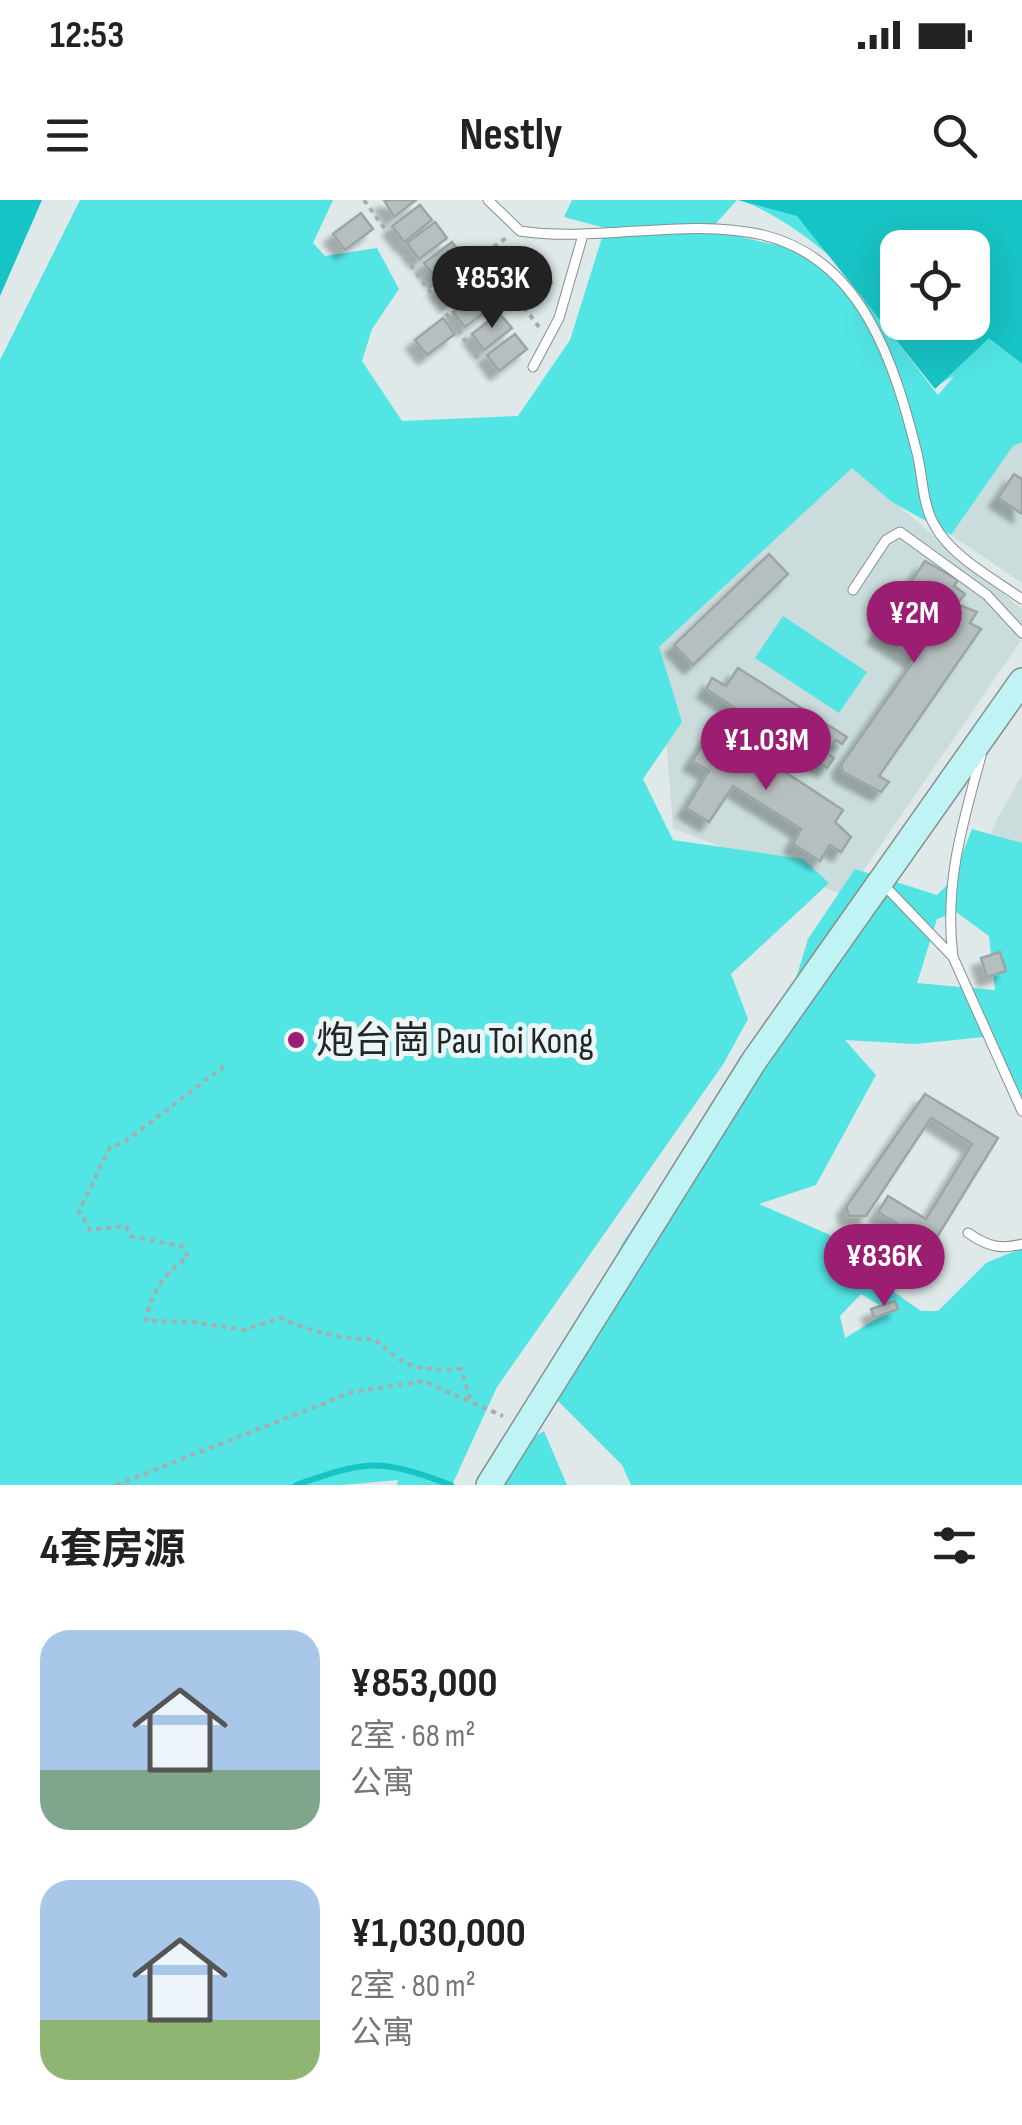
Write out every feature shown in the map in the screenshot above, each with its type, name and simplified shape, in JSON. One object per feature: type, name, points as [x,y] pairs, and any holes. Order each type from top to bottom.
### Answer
[{"type":"main road","points":[[489,1485],[684,1167],[1022,681]]},
{"type":"lane","points":[[488,200],[503,219],[520,231],[583,235],[716,230],[762,235],[797,246],[824,264],[852,291],[879,336],[904,406],[933,524],[980,570],[1022,599]]},
{"type":"lane","points":[[534,367],[559,318],[583,235]]},
{"type":"lane","points":[[853,590],[886,540],[900,532],[987,595],[1022,633]]},
{"type":"lane","points":[[989,730],[951,874],[948,914],[953,957],[1022,1111]]},
{"type":"lane","points":[[882,882],[953,957]]},
{"type":"lane","points":[[968,1233],[984,1244],[1004,1249],[1022,1244]]},
{"type":"path","points":[[364,200],[490,375]]},
{"type":"path","points":[[427,289],[481,248],[490,250]]},
{"type":"path","points":[[539,328],[514,294],[534,280],[568,286]]},
{"type":"path","points":[[224,1066],[152,1124],[110,1147],[79,1212],[90,1230],[126,1226],[131,1236],[182,1246],[188,1257],[166,1270],[148,1306],[146,1321],[194,1322],[243,1330],[281,1318],[297,1326],[330,1331],[349,1341],[375,1340],[400,1363],[422,1370],[460,1368],[471,1402]]},
{"type":"path","points":[[867,1225],[889,1284]]},
{"type":"path","points":[[116,1485],[353,1392],[424,1381],[526,1426]]},
{"type":"shaded area","points":[[0,200],[42,200],[0,296]]},
{"type":"shaded area","points":[[80,200],[333,200],[313,243],[325,256],[377,248],[399,289],[372,329],[362,361],[402,421],[518,416],[570,340],[605,228],[564,217],[572,200],[737,200],[710,230],[803,251],[867,303],[880,320],[880,340],[896,340],[938,395],[954,376],[941,383],[909,340],[990,337],[1022,364],[1022,442],[1013,446],[951,535],[892,502],[852,468],[659,647],[682,722],[643,779],[673,840],[803,859],[829,883],[731,974],[748,1019],[724,1063],[497,1387],[452,1485],[397,1485],[398,1480],[343,1485],[0,1485],[0,360]]},
{"type":"shaded area","points":[[738,200],[1022,200],[1022,364],[990,339],[990,230],[880,230],[880,320],[797,216]]},
{"type":"shaded area","points":[[740,200],[934,200],[912,230],[880,230],[880,305],[826,253],[769,214]]},
{"type":"shaded area","points":[[896,340],[987,340],[935,389]]},
{"type":"shaded area","points":[[1022,433],[1022,583],[951,535]]},
{"type":"shaded area","points":[[852,467],[1022,609],[1022,639],[846,896],[673,828],[659,647]]},
{"type":"shaded area","points":[[783,616],[867,672],[839,713],[755,658]]},
{"type":"shaded area","points":[[1022,775],[1022,860],[978,866],[996,821]]},
{"type":"shaded area","points":[[972,829],[1022,843],[1022,1102],[994,1036],[915,1044],[845,1040],[876,1075],[816,1185],[759,1204],[830,1235],[840,1272],[891,1290],[921,1311],[938,1311],[986,1263],[1022,1248],[1022,1485],[631,1485],[622,1465],[551,1394],[622,1244],[651,1200],[674,1198],[689,1178],[719,1090],[771,1060],[808,939],[855,869],[937,895],[952,880]],"holes":[[[956,912],[989,936],[995,990],[917,983],[937,919]],[[861,1294],[889,1311],[845,1338],[840,1316]]]},
{"type":"shaded area","points":[[544,1431],[567,1485],[497,1485],[524,1443]]},
{"type":"building","points":[[384,200],[416,200],[394,217]]},
{"type":"building","points":[[420,205],[432,220],[404,242],[392,226]]},
{"type":"building","points":[[361,213],[373,229],[345,250],[333,234]]},
{"type":"building","points":[[435,222],[447,238],[419,259],[407,243]]},
{"type":"building","points":[[452,242],[464,257],[436,279],[424,263]]},
{"type":"building","points":[[465,266],[477,281],[449,303],[437,287]]},
{"type":"building","points":[[481,290],[493,306],[465,327],[453,312]]},
{"type":"building","points":[[499,313],[512,328],[484,350],[472,334]]},
{"type":"building","points":[[443,318],[455,334],[427,355],[415,340]]},
{"type":"building","points":[[515,334],[527,349],[499,371],[487,355]]},
{"type":"building","points":[[1014,474],[1022,479],[1022,514],[998,498]]},
{"type":"building","points":[[769,554],[788,574],[693,665],[674,645]]},
{"type":"building","points":[[925,561],[958,580],[954,586],[965,594],[957,604],[977,612],[970,623],[981,629],[879,776],[889,782],[881,792],[843,772],[841,765],[915,659],[876,634]]},
{"type":"building","points":[[738,668],[847,737],[842,744],[836,740],[827,753],[834,758],[827,768],[706,689],[712,678],[726,686]]},
{"type":"building","points":[[715,726],[843,810],[835,822],[851,837],[841,852],[830,845],[820,861],[793,844],[801,829],[733,786],[709,822],[686,808],[709,771],[692,761]]},
{"type":"building","points":[[1000,952],[1006,971],[987,977],[981,958]]},
{"type":"building","points":[[925,1094],[998,1138],[932,1245],[878,1212],[888,1196],[926,1219],[972,1144],[931,1118],[866,1216],[849,1216],[846,1207]]},
{"type":"building","points":[[895,1301],[898,1309],[874,1318],[871,1309]]},
{"type":"waterway","points":[[296,1485],[340,1471],[374,1466],[407,1470],[451,1485]]},
{"type":"place","name":"炮台崗 Pau Toi Kong","points":[[296,1040]]}]
